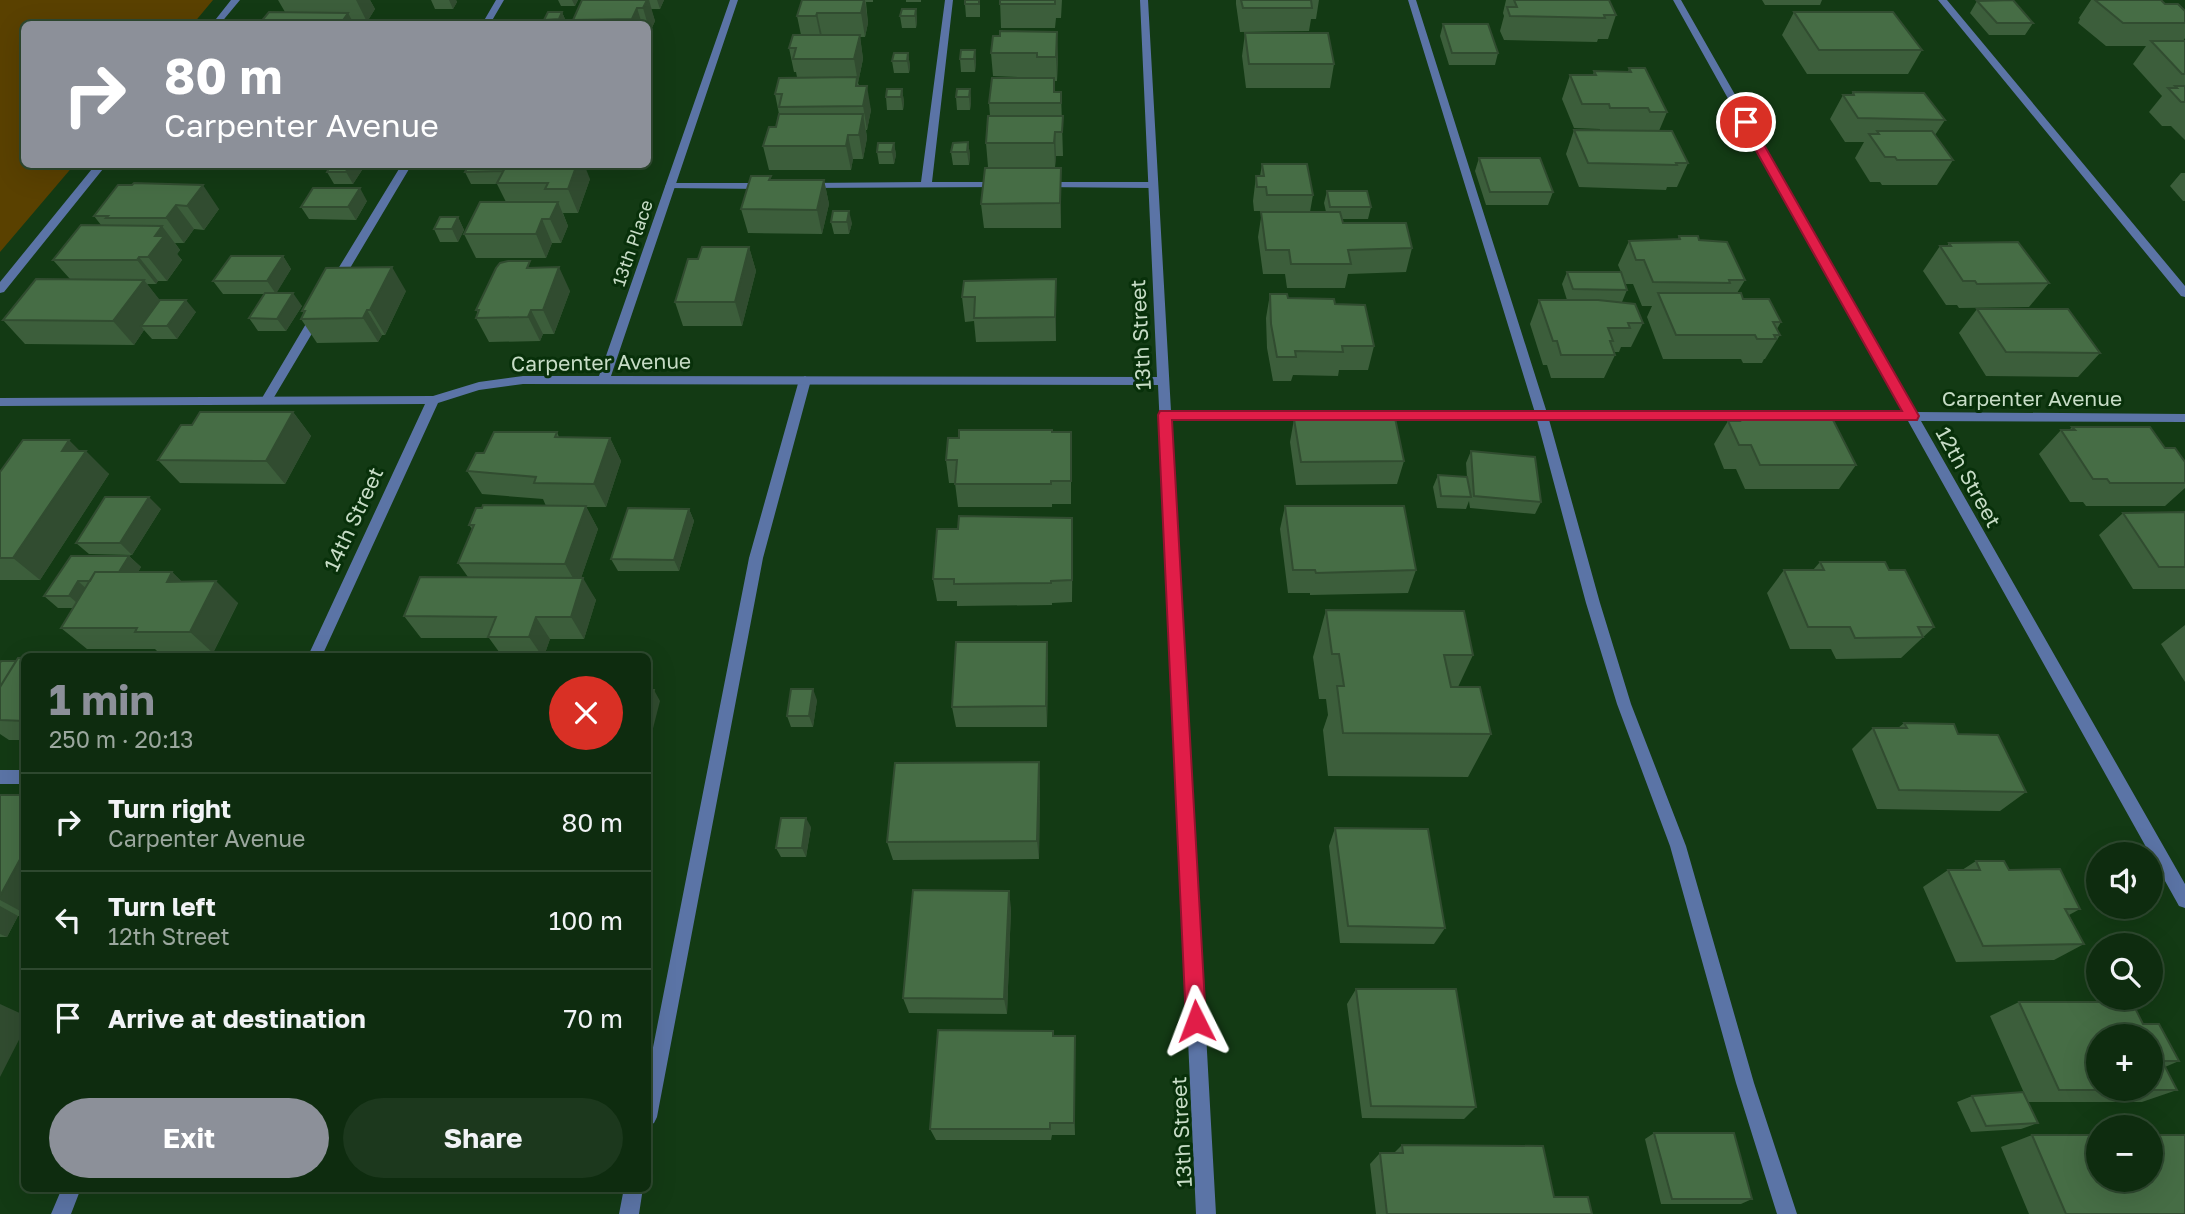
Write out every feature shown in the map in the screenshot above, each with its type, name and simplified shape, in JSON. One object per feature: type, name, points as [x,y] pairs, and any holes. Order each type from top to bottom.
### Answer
[{"type":"street","points":[[218,21],[236,0]]},
{"type":"street","points":[[488,21],[500,0]]},
{"type":"street","name":"13th Place","points":[[604,379],[734,0]]},
{"type":"street","points":[[926,185],[949,0]]},
{"type":"street","name":"13th Street","points":[[1144,0],[1206,1214]]},
{"type":"street","points":[[1412,0],[1542,416],[1624,704],[1678,846],[1745,1083],[1787,1214]]},
{"type":"street","name":"12th Street","points":[[1677,0],[2185,900]]},
{"type":"street","points":[[1942,0],[2185,293]]},
{"type":"street","points":[[0,289],[99,168]]},
{"type":"street","points":[[266,401],[405,168]]},
{"type":"street","points":[[800,186],[1019,185]]},
{"type":"street","points":[[1032,185],[1153,185]]},
{"type":"street","points":[[670,186],[786,186]]},
{"type":"street","name":"Carpenter Avenue","points":[[0,402],[433,400],[479,386],[523,380],[1163,381]]},
{"type":"street","points":[[651,1101],[756,558],[805,380]]},
{"type":"street","name":"14th Street","points":[[316,653],[433,400]]},
{"type":"street","points":[[1165,415],[1765,416]]},
{"type":"street","name":"Carpenter Avenue","points":[[1793,416],[2185,418]]},
{"type":"street","points":[[0,777],[21,777]]},
{"type":"street","points":[[61,1214],[70,1192]]},
{"type":"street","points":[[629,1214],[633,1192]]},
{"type":"shaded area","points":[[0,0],[213,0],[196,21],[21,21],[21,168],[71,168],[0,252]]},
{"type":"building","points":[[582,0],[647,0],[643,8],[637,8],[632,19],[573,20]]},
{"type":"building","points":[[802,0],[864,0],[861,13],[797,16]]},
{"type":"building","points":[[965,0],[979,0],[979,4],[965,4]]},
{"type":"building","points":[[1000,0],[1055,0],[1055,4],[1000,4]]},
{"type":"building","points":[[1241,0],[1311,0],[1312,8],[1243,8]]},
{"type":"building","points":[[1514,0],[1609,0],[1616,15],[1604,15],[1605,18],[1510,16],[1507,7],[1517,7]]},
{"type":"building","points":[[2013,0],[2033,23],[1997,23],[1977,1]]},
{"type":"building","points":[[2095,0],[2161,0],[2165,4],[2178,4],[2185,11],[2185,23],[2123,23]]},
{"type":"building","points":[[902,9],[916,9],[915,16],[900,16]]},
{"type":"building","points":[[269,12],[348,13],[343,21],[262,21]]},
{"type":"building","points":[[548,12],[562,12],[559,19],[544,20]]},
{"type":"building","points":[[1794,12],[1893,12],[1922,50],[1819,50]]},
{"type":"building","points":[[1443,24],[1488,24],[1498,53],[1452,53]]},
{"type":"building","points":[[1000,31],[1057,32],[1056,57],[1037,57],[1037,53],[991,53],[993,36],[1000,36]]},
{"type":"building","points":[[1245,33],[1328,33],[1334,64],[1249,64]]},
{"type":"building","points":[[793,35],[860,35],[854,59],[793,59],[796,48],[789,48]]},
{"type":"building","points":[[2151,41],[2185,41],[2185,74],[2182,74]]},
{"type":"building","points":[[961,50],[975,50],[974,59],[960,59]]},
{"type":"building","points":[[894,53],[908,53],[907,61],[892,61]]},
{"type":"building","points":[[1629,68],[1645,68],[1667,112],[1650,112],[1648,108],[1610,108],[1609,104],[1582,104],[1570,75],[1596,75],[1594,71],[1631,72]]},
{"type":"building","points":[[857,77],[856,86],[867,86],[863,106],[779,107],[782,94],[775,94],[779,78]]},
{"type":"building","points":[[992,78],[1054,78],[1054,92],[1061,92],[1061,103],[989,103]]},
{"type":"building","points":[[2175,86],[2185,86],[2185,102],[2181,102],[2168,88],[2177,88]]},
{"type":"building","points":[[887,89],[902,89],[901,97],[886,97]]},
{"type":"building","points":[[957,89],[970,89],[969,97],[956,97]]},
{"type":"building","points":[[1853,92],[1924,93],[1945,120],[1858,118],[1843,95],[1854,95]]},
{"type":"building","points":[[779,114],[863,114],[859,135],[848,135],[846,146],[763,146],[769,127],[776,127]]},
{"type":"building","points":[[988,116],[1063,116],[1062,132],[1055,132],[1054,143],[986,143]]},
{"type":"building","points":[[1574,130],[1672,131],[1688,163],[1588,163]]},
{"type":"building","points":[[1877,131],[1932,131],[1953,160],[1897,160],[1895,157],[1885,157],[1869,134],[1879,134]]},
{"type":"building","points":[[968,142],[967,152],[951,152],[953,143]]},
{"type":"building","points":[[878,143],[894,143],[892,152],[877,152]]},
{"type":"building","points":[[1479,158],[1540,158],[1553,192],[1490,192]]},
{"type":"building","points":[[1262,164],[1307,164],[1313,195],[1267,195],[1266,187],[1257,187],[1256,176],[1264,176]]},
{"type":"building","points":[[329,168],[348,168],[346,172],[327,172]]},
{"type":"building","points":[[467,168],[505,168],[503,171],[465,172]]},
{"type":"building","points":[[505,168],[576,168],[568,189],[545,189],[548,183],[497,183]]},
{"type":"building","points":[[985,168],[1061,168],[1060,203],[981,204]]},
{"type":"building","points":[[751,176],[771,176],[769,180],[824,180],[817,210],[741,209]]},
{"type":"building","points":[[118,185],[203,185],[187,206],[176,205],[166,218],[94,216]]},
{"type":"building","points":[[313,188],[360,188],[348,207],[301,207]]},
{"type":"building","points":[[1327,191],[1367,191],[1371,207],[1330,207]]},
{"type":"building","points":[[480,202],[558,202],[550,219],[542,219],[536,234],[464,234]]},
{"type":"building","points":[[833,211],[849,211],[847,222],[831,222]]},
{"type":"building","points":[[1261,212],[1340,212],[1343,223],[1406,223],[1412,248],[1348,250],[1351,264],[1291,264],[1289,250],[1266,250]]},
{"type":"building","points":[[440,217],[458,217],[452,229],[434,229]]},
{"type":"building","points":[[81,225],[162,226],[155,236],[164,236],[148,257],[139,257],[137,260],[53,260]]},
{"type":"building","points":[[1679,236],[1698,236],[1699,240],[1727,242],[1745,280],[1729,280],[1730,283],[1653,282],[1644,260],[1636,260],[1629,241],[1680,239]]},
{"type":"building","points":[[2018,242],[2049,283],[1977,284],[1975,281],[1963,281],[1940,246],[1951,246],[1949,243]]},
{"type":"building","points":[[702,247],[749,247],[735,302],[675,302],[688,259],[698,259]]},
{"type":"building","points":[[231,256],[283,256],[267,281],[213,281]]},
{"type":"building","points":[[530,261],[527,268],[559,267],[543,310],[531,310],[528,317],[476,318],[479,310],[476,310],[496,268],[500,263]]},
{"type":"building","points":[[392,267],[370,310],[367,310],[363,318],[301,319],[305,311],[302,311],[326,268]]},
{"type":"building","points":[[1567,272],[1621,272],[1627,290],[1573,289]]},
{"type":"building","points":[[36,279],[144,280],[113,321],[3,320]]},
{"type":"building","points":[[1056,279],[1055,317],[974,318],[975,297],[962,297],[964,281]]},
{"type":"building","points":[[265,293],[293,293],[277,319],[249,318]]},
{"type":"building","points":[[1658,293],[1741,293],[1743,299],[1769,299],[1781,322],[1773,322],[1780,335],[1774,335],[1776,339],[1757,339],[1755,335],[1676,335]]},
{"type":"building","points":[[1270,294],[1287,294],[1288,298],[1334,299],[1335,304],[1365,305],[1374,346],[1342,346],[1343,352],[1295,351],[1296,357],[1277,357],[1271,324]]},
{"type":"building","points":[[160,300],[186,300],[167,326],[141,326]]},
{"type":"building","points":[[1539,300],[1598,300],[1635,304],[1643,323],[1628,323],[1630,328],[1608,328],[1615,355],[1561,355],[1557,341],[1553,341]]},
{"type":"building","points":[[1977,309],[2068,309],[2100,353],[2006,352]]},
{"type":"building","points":[[200,412],[293,412],[266,461],[158,460],[181,425],[192,425]]},
{"type":"building","points":[[1737,414],[1830,414],[1856,465],[1760,465],[1751,445],[1739,445],[1728,421],[1740,421]]},
{"type":"building","points":[[1341,415],[1395,418],[1404,461],[1301,462],[1294,419],[1334,419]]},
{"type":"building","points":[[2072,427],[2150,427],[2165,448],[2175,448],[2185,462],[2185,483],[2110,483],[2107,479],[2093,479],[2061,430],[2075,430]]},
{"type":"building","points":[[959,430],[1071,432],[1071,481],[1051,481],[1051,484],[955,484],[957,460],[946,460],[948,438],[959,438]]},
{"type":"building","points":[[494,432],[557,432],[555,437],[610,438],[594,484],[534,483],[536,477],[467,471],[476,453],[484,453]]},
{"type":"building","points":[[23,440],[69,440],[62,451],[86,451],[13,558],[0,558],[0,472]]},
{"type":"building","points":[[1471,451],[1535,457],[1541,502],[1474,496]]},
{"type":"building","points":[[1438,475],[1467,477],[1471,497],[1441,496]]},
{"type":"building","points":[[105,497],[149,497],[120,543],[76,543]]},
{"type":"building","points":[[483,505],[586,506],[565,564],[458,563],[474,525],[469,525],[476,508],[482,508]]},
{"type":"building","points":[[1285,506],[1404,506],[1416,570],[1316,573],[1315,570],[1293,570]]},
{"type":"building","points":[[628,508],[689,509],[674,560],[611,559]]},
{"type":"building","points":[[2185,512],[2185,567],[2159,567],[2123,513]]},
{"type":"building","points":[[959,516],[1072,518],[1072,580],[1051,583],[954,584],[954,579],[933,579],[937,529],[958,529]]},
{"type":"building","points":[[71,556],[129,556],[119,572],[95,572],[90,581],[78,581],[69,596],[44,596]]},
{"type":"building","points":[[1820,562],[1885,562],[1889,570],[1905,570],[1934,627],[1918,627],[1923,637],[1855,638],[1850,627],[1808,627],[1784,570],[1824,570]]},
{"type":"building","points":[[95,572],[172,572],[167,582],[216,581],[190,632],[135,632],[137,628],[61,628]]},
{"type":"building","points":[[420,577],[583,578],[571,617],[536,617],[529,637],[488,637],[496,617],[404,616]]},
{"type":"building","points":[[1326,610],[1464,611],[1473,655],[1444,655],[1451,687],[1480,687],[1491,734],[1343,733],[1337,686],[1344,686],[1339,654],[1332,654]]},
{"type":"building","points":[[956,642],[1047,642],[1046,706],[952,707]]},
{"type":"building","points":[[18,658],[21,658],[21,721],[0,720],[0,687]]},
{"type":"building","points":[[16,661],[0,687],[0,663]]},
{"type":"building","points":[[791,689],[813,689],[809,716],[787,716]]},
{"type":"building","points":[[1904,723],[1954,724],[1958,734],[1998,735],[2026,792],[1899,790],[1873,728],[1907,728]]},
{"type":"building","points":[[1039,762],[1037,841],[887,842],[895,763]]},
{"type":"building","points":[[0,795],[21,795],[21,858],[0,896]]},
{"type":"building","points":[[781,818],[806,818],[802,848],[776,848]]},
{"type":"building","points":[[1335,828],[1428,829],[1445,928],[1348,926]]},
{"type":"building","points":[[1976,861],[2004,861],[2009,870],[2060,869],[2080,909],[2065,909],[2084,944],[1983,946],[1948,870],[1980,870]]},
{"type":"building","points":[[913,890],[1009,891],[1004,999],[903,998]]},
{"type":"building","points":[[1356,989],[1456,989],[1476,1107],[1371,1106]]},
{"type":"building","points":[[2019,1002],[2086,1002],[2086,1010],[2136,1010],[2143,1024],[2086,1024],[2086,1090],[2059,1090]]},
{"type":"building","points":[[938,1030],[1053,1031],[1053,1036],[1075,1036],[1074,1123],[1050,1123],[1050,1129],[930,1129]]},
{"type":"building","points":[[2163,1031],[2179,1061],[2163,1061]]},
{"type":"building","points":[[2163,1063],[2177,1090],[2163,1090]]},
{"type":"building","points":[[2023,1092],[2038,1123],[1986,1126],[1972,1096]]},
{"type":"building","points":[[1654,1133],[1734,1133],[1752,1199],[1672,1199]]},
{"type":"building","points":[[2032,1135],[2086,1135],[2086,1192],[2163,1192],[2163,1135],[2185,1135],[2185,1214],[2066,1214]]},
{"type":"building","points":[[1402,1145],[1543,1146],[1554,1197],[1588,1197],[1592,1214],[1387,1214],[1380,1153],[1403,1153]]},
{"type":"route","points":[[1196,1021],[1165,415],[1912,416],[1746,122]]}]
